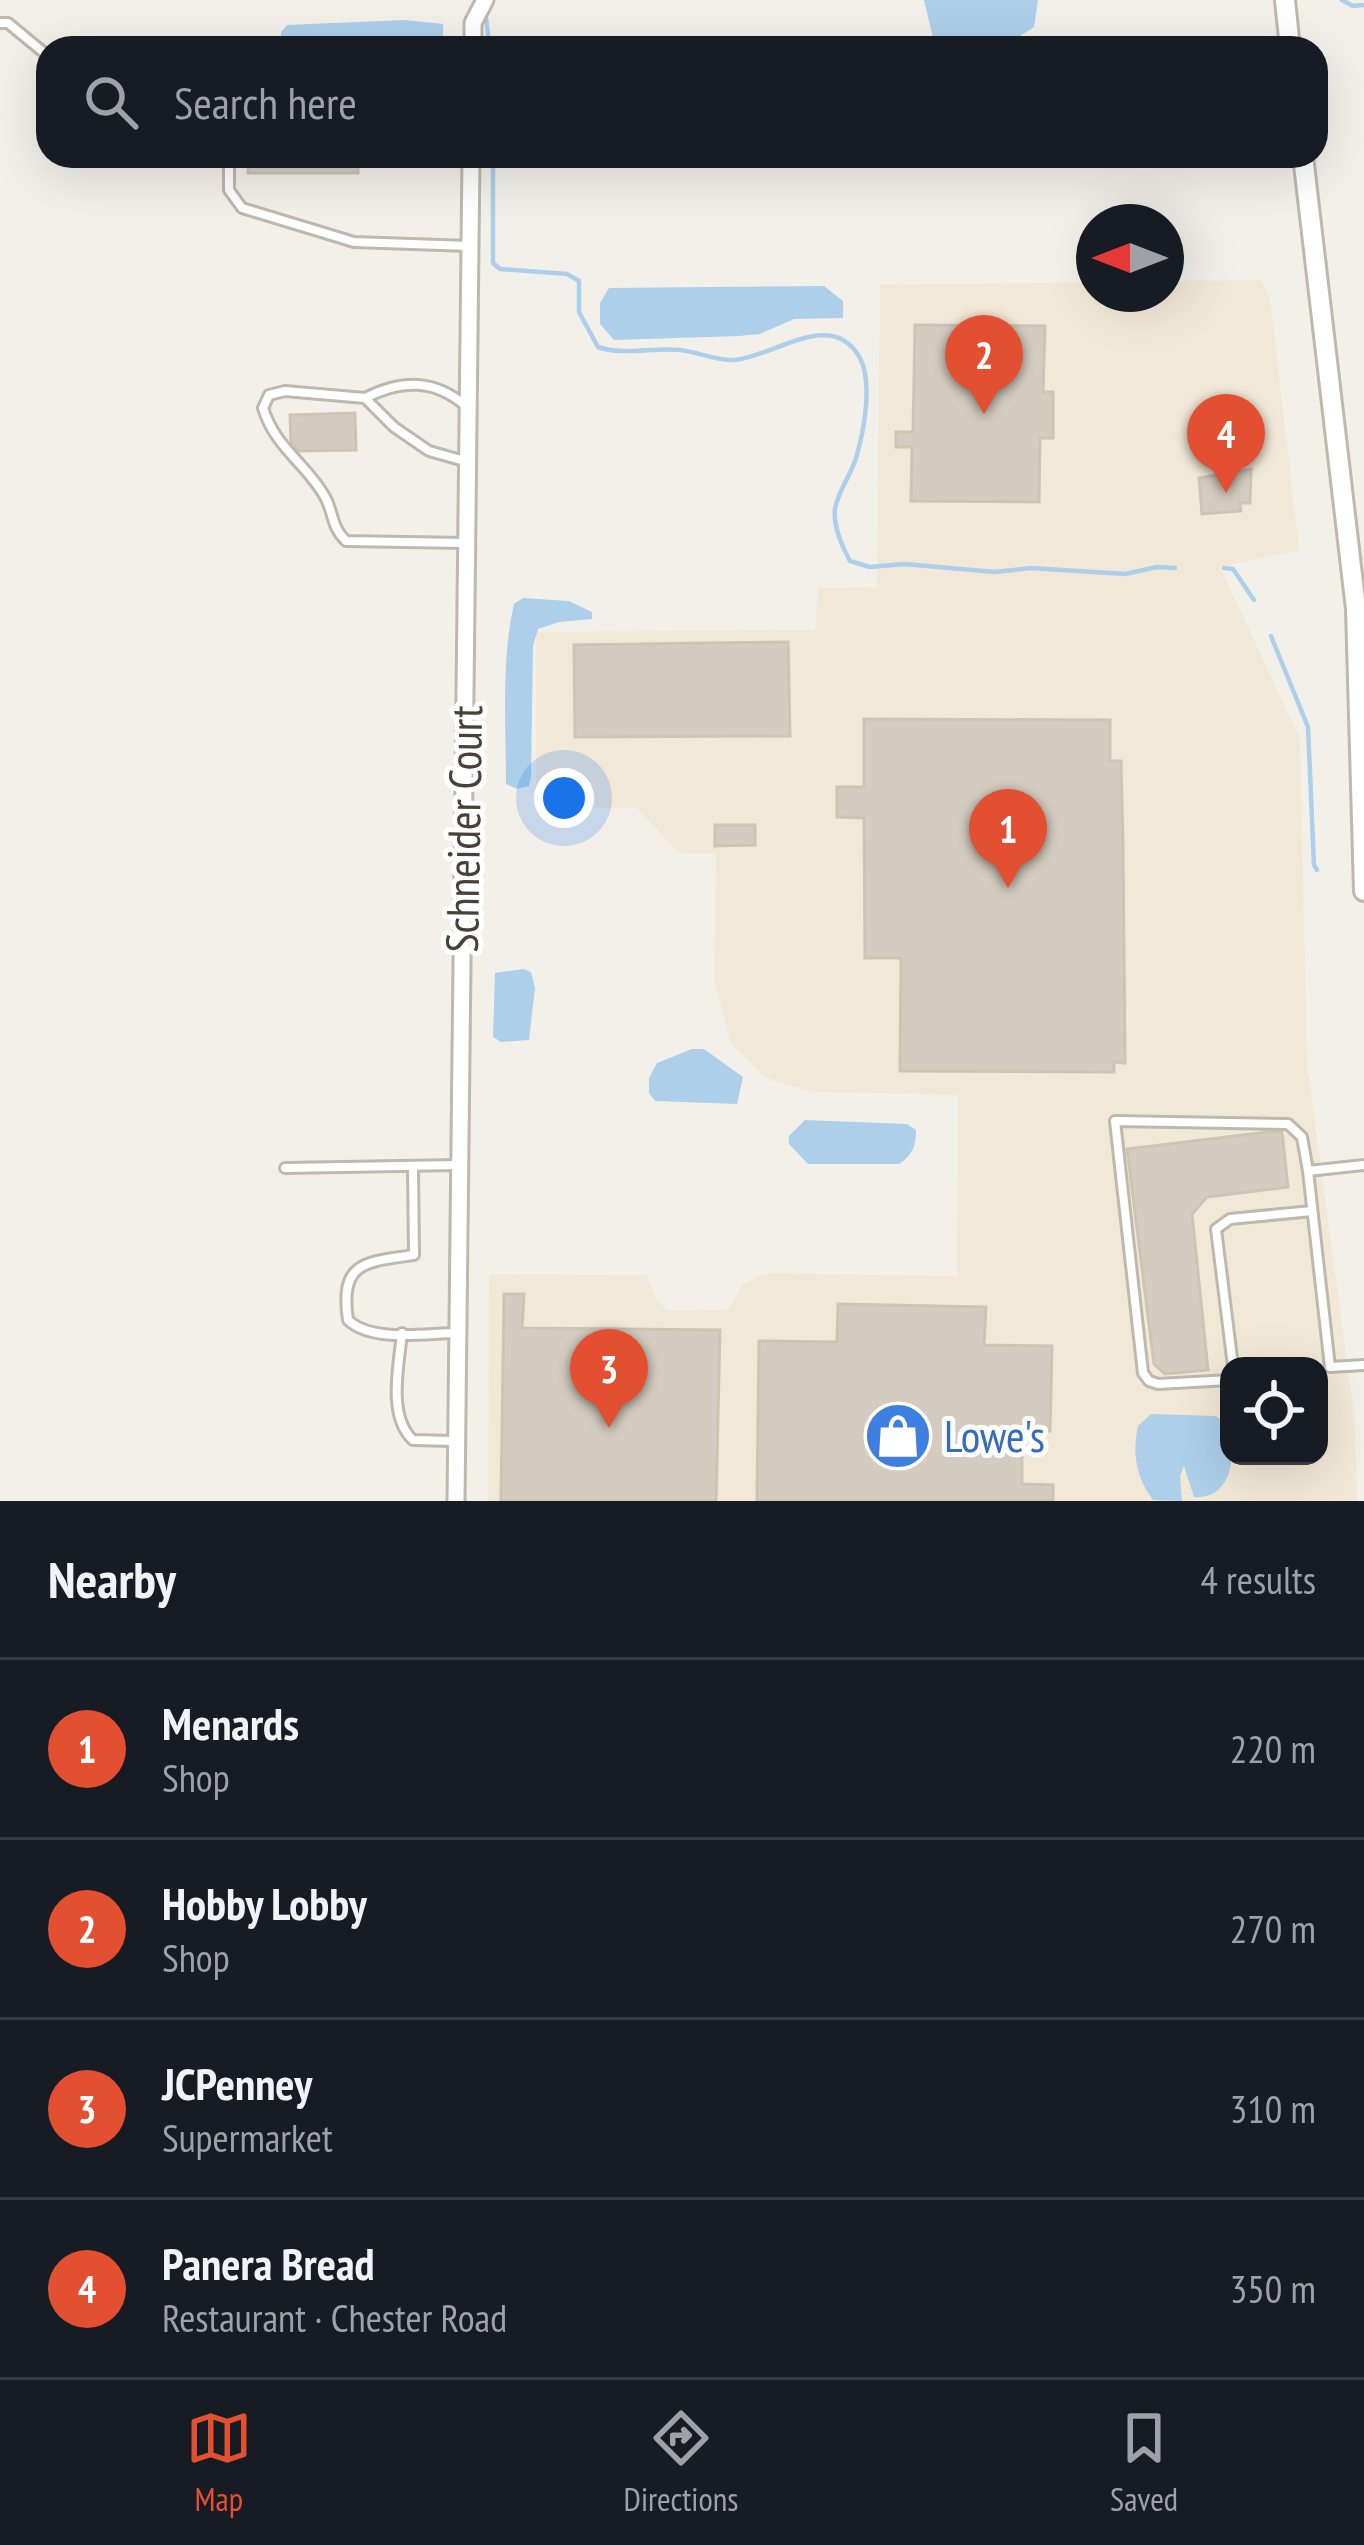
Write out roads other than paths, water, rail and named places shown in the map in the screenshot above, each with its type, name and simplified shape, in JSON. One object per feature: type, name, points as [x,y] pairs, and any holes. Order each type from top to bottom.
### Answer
[{"type":"street","points":[[472,36],[473,22],[485,0]]},
{"type":"street","points":[[1285,0],[1289,36]]},
{"type":"street","name":"Schneider Court","points":[[456,1501],[471,168]]},
{"type":"street","points":[[1304,168],[1356,609],[1364,891]]},
{"type":"lane","points":[[0,23],[8,23],[36,46]]},
{"type":"lane","points":[[229,168],[229,190],[242,208],[354,242],[470,246]]},
{"type":"lane","points":[[467,542],[346,541],[335,531],[326,497],[290,458],[263,408],[269,395],[285,392],[365,398],[402,383],[441,389],[469,408]]},
{"type":"lane","points":[[365,398],[394,427],[429,451],[468,462]]},
{"type":"lane","points":[[1220,1381],[1158,1384],[1143,1372],[1115,1121],[1288,1124],[1302,1137],[1324,1357]]},
{"type":"lane","points":[[285,1168],[460,1165]]},
{"type":"lane","points":[[1308,1171],[1364,1165]]},
{"type":"lane","points":[[413,1167],[414,1255],[364,1262],[348,1282],[348,1321],[374,1333],[458,1333]]},
{"type":"lane","points":[[1232,1357],[1216,1229],[1230,1219],[1312,1211]]},
{"type":"lane","points":[[402,1333],[400,1425],[413,1440],[457,1441]]},
{"type":"lane","points":[[1328,1368],[1364,1365]]},
{"type":"water","points":[[924,0],[1038,0],[1034,27],[1018,36],[933,36]]},
{"type":"water","points":[[405,20],[443,24],[443,36],[281,36],[287,25]]},
{"type":"water","points":[[824,286],[843,301],[843,318],[794,319],[760,334],[614,340],[600,324],[600,303],[609,288]]},
{"type":"water","points":[[523,598],[569,601],[592,612],[592,619],[538,629],[533,646],[531,777],[529,786],[517,789],[506,784],[506,671],[514,604]]},
{"type":"water","points":[[531,972],[535,988],[529,1040],[501,1042],[493,1037],[495,973]]},
{"type":"water","points":[[704,1049],[743,1077],[737,1104],[655,1101],[649,1093],[649,1078],[657,1063]]},
{"type":"water","points":[[805,1120],[907,1124],[916,1130],[915,1141],[899,1164],[808,1164],[789,1144],[789,1136]]},
{"type":"water","points":[[1151,1414],[1216,1416],[1220,1420],[1220,1465],[1231,1465],[1220,1489],[1194,1497],[1184,1466],[1182,1501],[1153,1500],[1139,1474],[1138,1426]]},
{"type":"waterway","points":[[1342,0],[1364,5]]},
{"type":"waterway","points":[[485,12],[488,36]]},
{"type":"waterway","points":[[493,168],[493,263],[500,269],[567,274],[579,281],[579,312],[598,347],[680,350],[734,360],[818,335],[848,343],[864,368],[867,394],[856,458],[835,509],[841,543],[850,561],[870,567],[904,564],[995,572],[1031,568],[1125,574],[1175,568]]},
{"type":"waterway","points":[[1224,568],[1233,569],[1254,600]]},
{"type":"waterway","points":[[1271,636],[1308,727],[1317,870]]},
{"type":"place","name":"Hobby Lobby","points":[[984,414]]},
{"type":"place","name":"Panera Bread","points":[[1226,493]]},
{"type":"place","name":"Menards","points":[[1008,888]]},
{"type":"place","name":"JCPenney","points":[[609,1428]]},
{"type":"place","name":"Lowe's","points":[[898,1436]]}]
